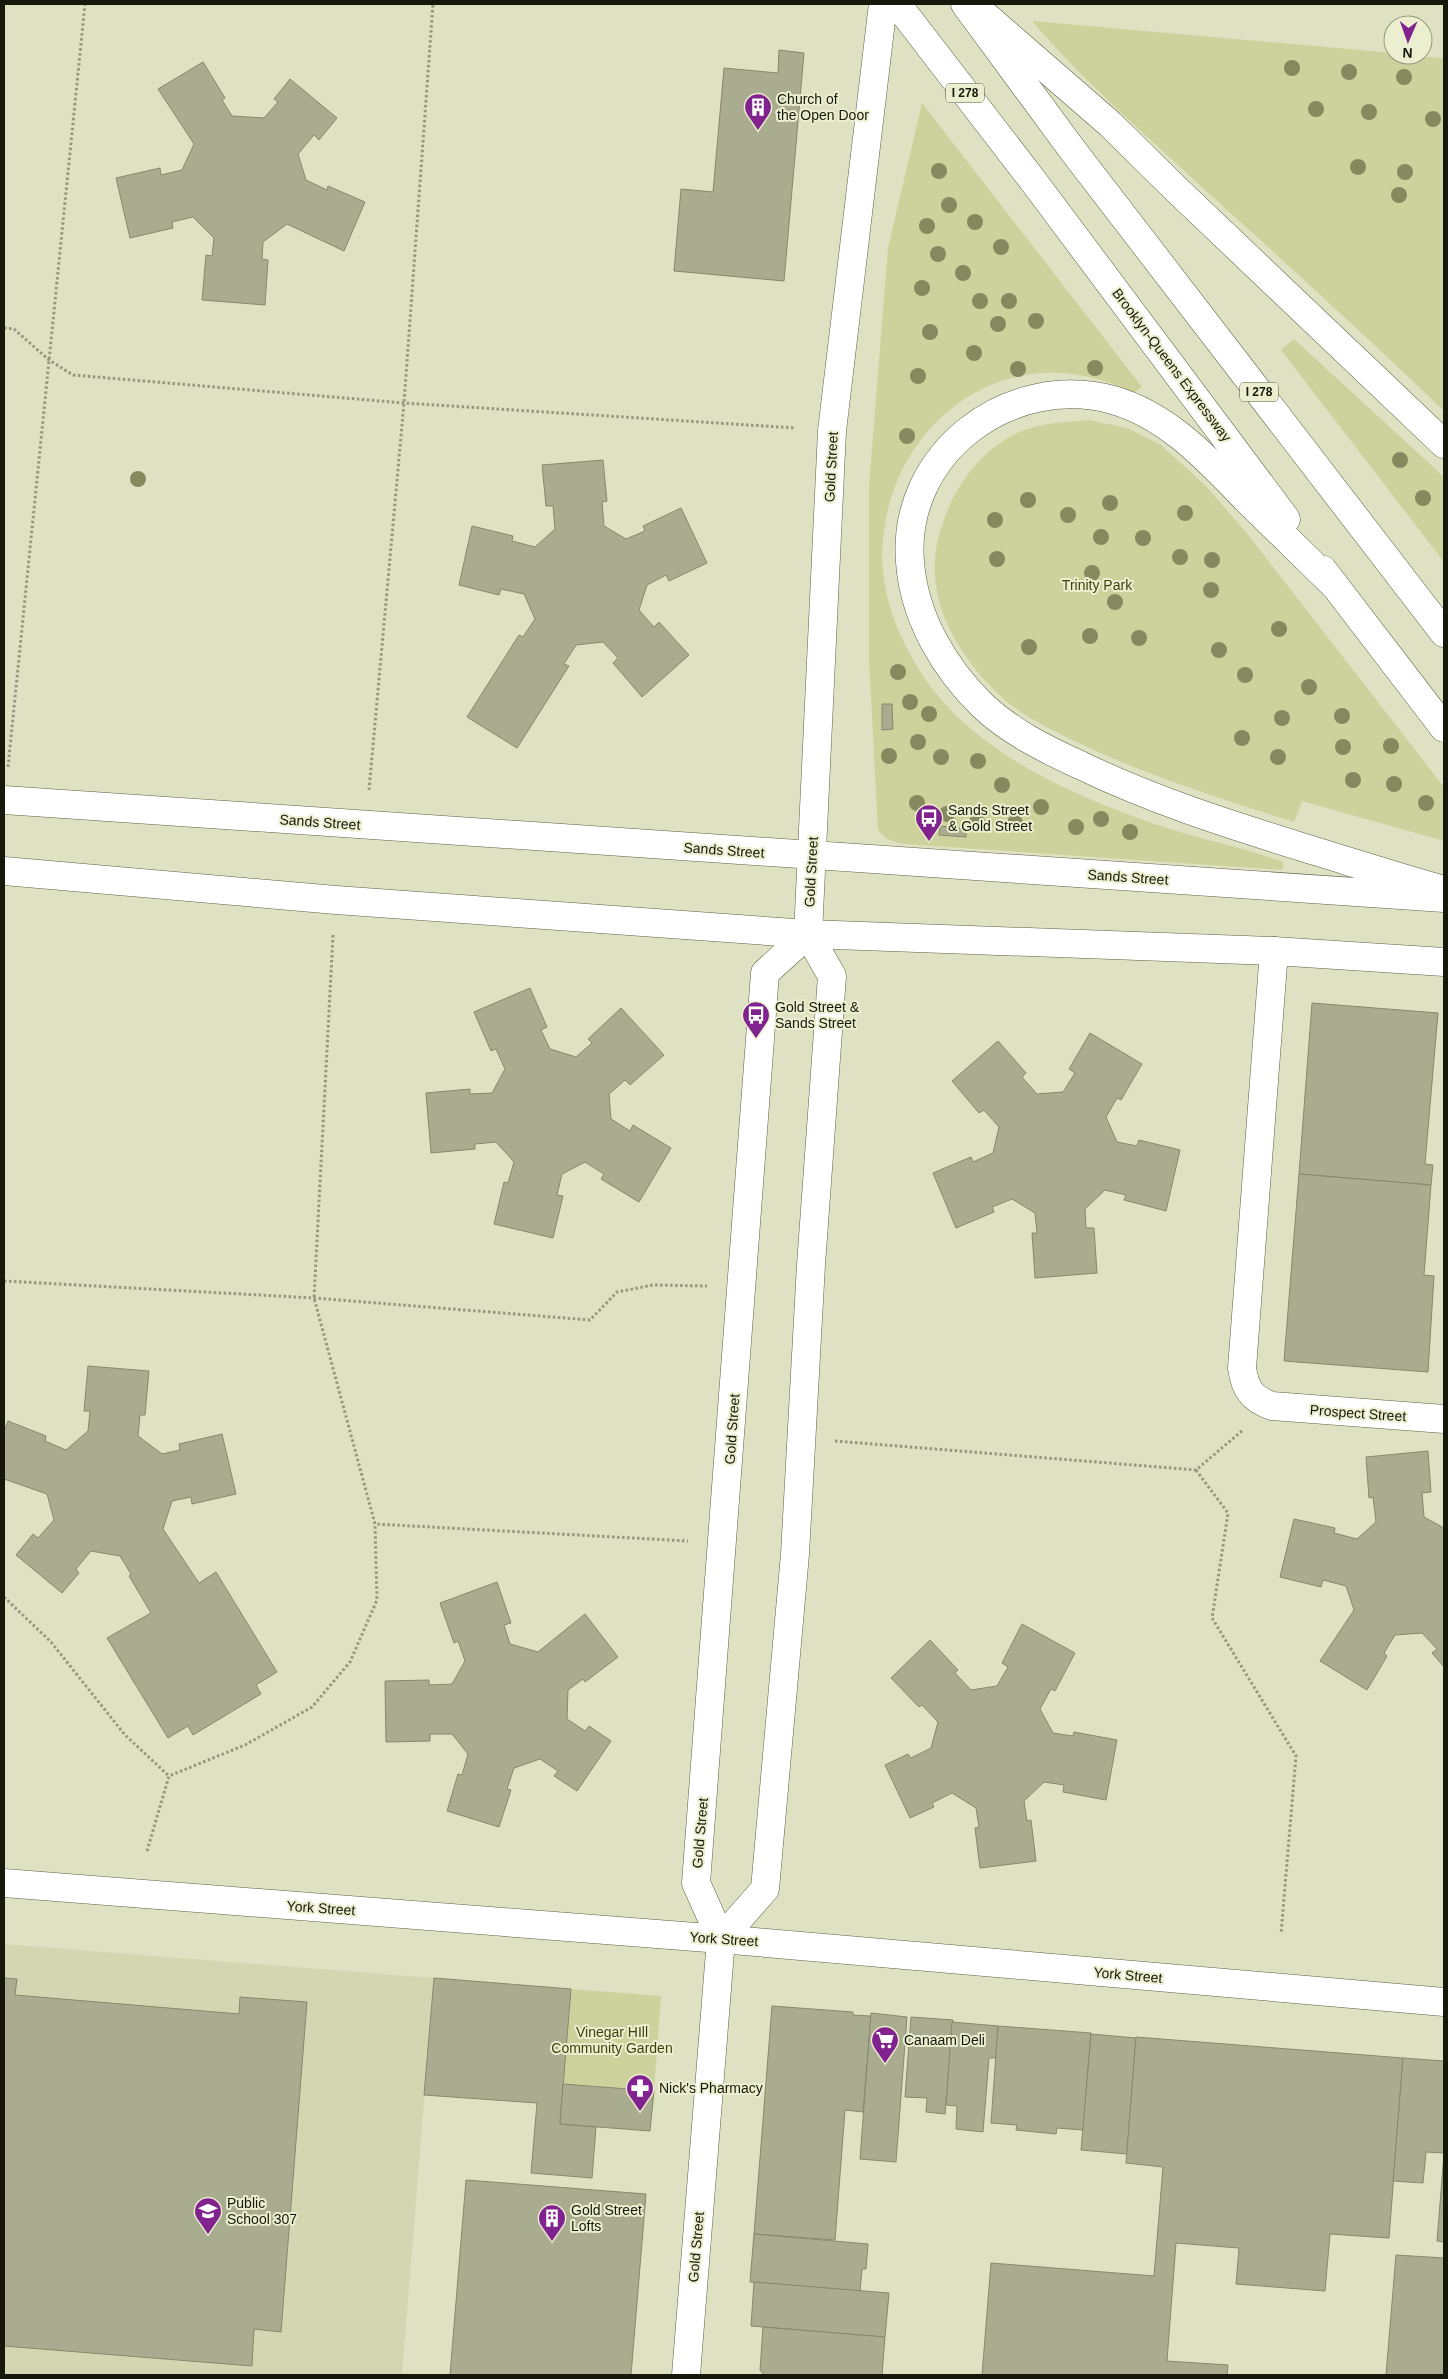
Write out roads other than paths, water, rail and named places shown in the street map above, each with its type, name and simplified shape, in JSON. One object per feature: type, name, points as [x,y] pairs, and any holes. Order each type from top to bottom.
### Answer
[{"type":"main road","name":"Gold Street","points":[[686,2375],[721,1939],[696,1883],[765,974],[808,934],[832,430],[883,4]]},
{"type":"main road","name":"Brooklyn-Queens Expressway","points":[[897,4],[1212,417],[1334,585],[1444,728]]},
{"type":"main road","name":"I 278","points":[[965,4],[1074,152],[1444,632]]},
{"type":"main road","points":[[971,4],[1110,124],[1444,444]]},
{"type":"main road","points":[[1334,585],[1204,457],[1171,428],[1142,411],[1113,400],[1086,395],[1049,395],[1015,403],[986,416],[963,434],[945,454],[928,478],[918,500],[911,531],[910,559],[914,590],[923,618],[938,649],[962,683],[984,707],[1015,731],[1103,776],[1169,803],[1223,822],[1444,890]]},
{"type":"main road","name":"Sands Street","points":[[4,800],[1444,898]]},
{"type":"main road","points":[[4,871],[336,900],[808,934],[1274,951],[1444,962]]},
{"type":"main road","points":[[721,1939],[765,1889],[795,1554],[809,1294],[832,976],[808,934]]},
{"type":"main road","name":"Prospect Street","points":[[1274,951],[1242,1368],[1249,1392],[1258,1401],[1272,1406],[1444,1419]]},
{"type":"main road","name":"York Street","points":[[4,1883],[721,1939],[1444,2002]]},
{"type":"place","name":"Church of the Open Door","points":[[758,131]]},
{"type":"place","name":"Sands Street & Gold Street","points":[[929,842]]},
{"type":"place","name":"Gold Street & Sands Street","points":[[756,1039]]},
{"type":"place","name":"Canaam Deli","points":[[885,2064]]},
{"type":"place","name":"Nick's Pharmacy","points":[[640,2112]]},
{"type":"place","name":"Public School 307","points":[[208,2235]]},
{"type":"place","name":"Gold Street Lofts","points":[[552,2242]]},
{"type":"park label","name":"Trinity Park","points":[[1097,585]]},
{"type":"park label","name":"Vinegar HIll Community Garden","points":[[612,2040]]}]
